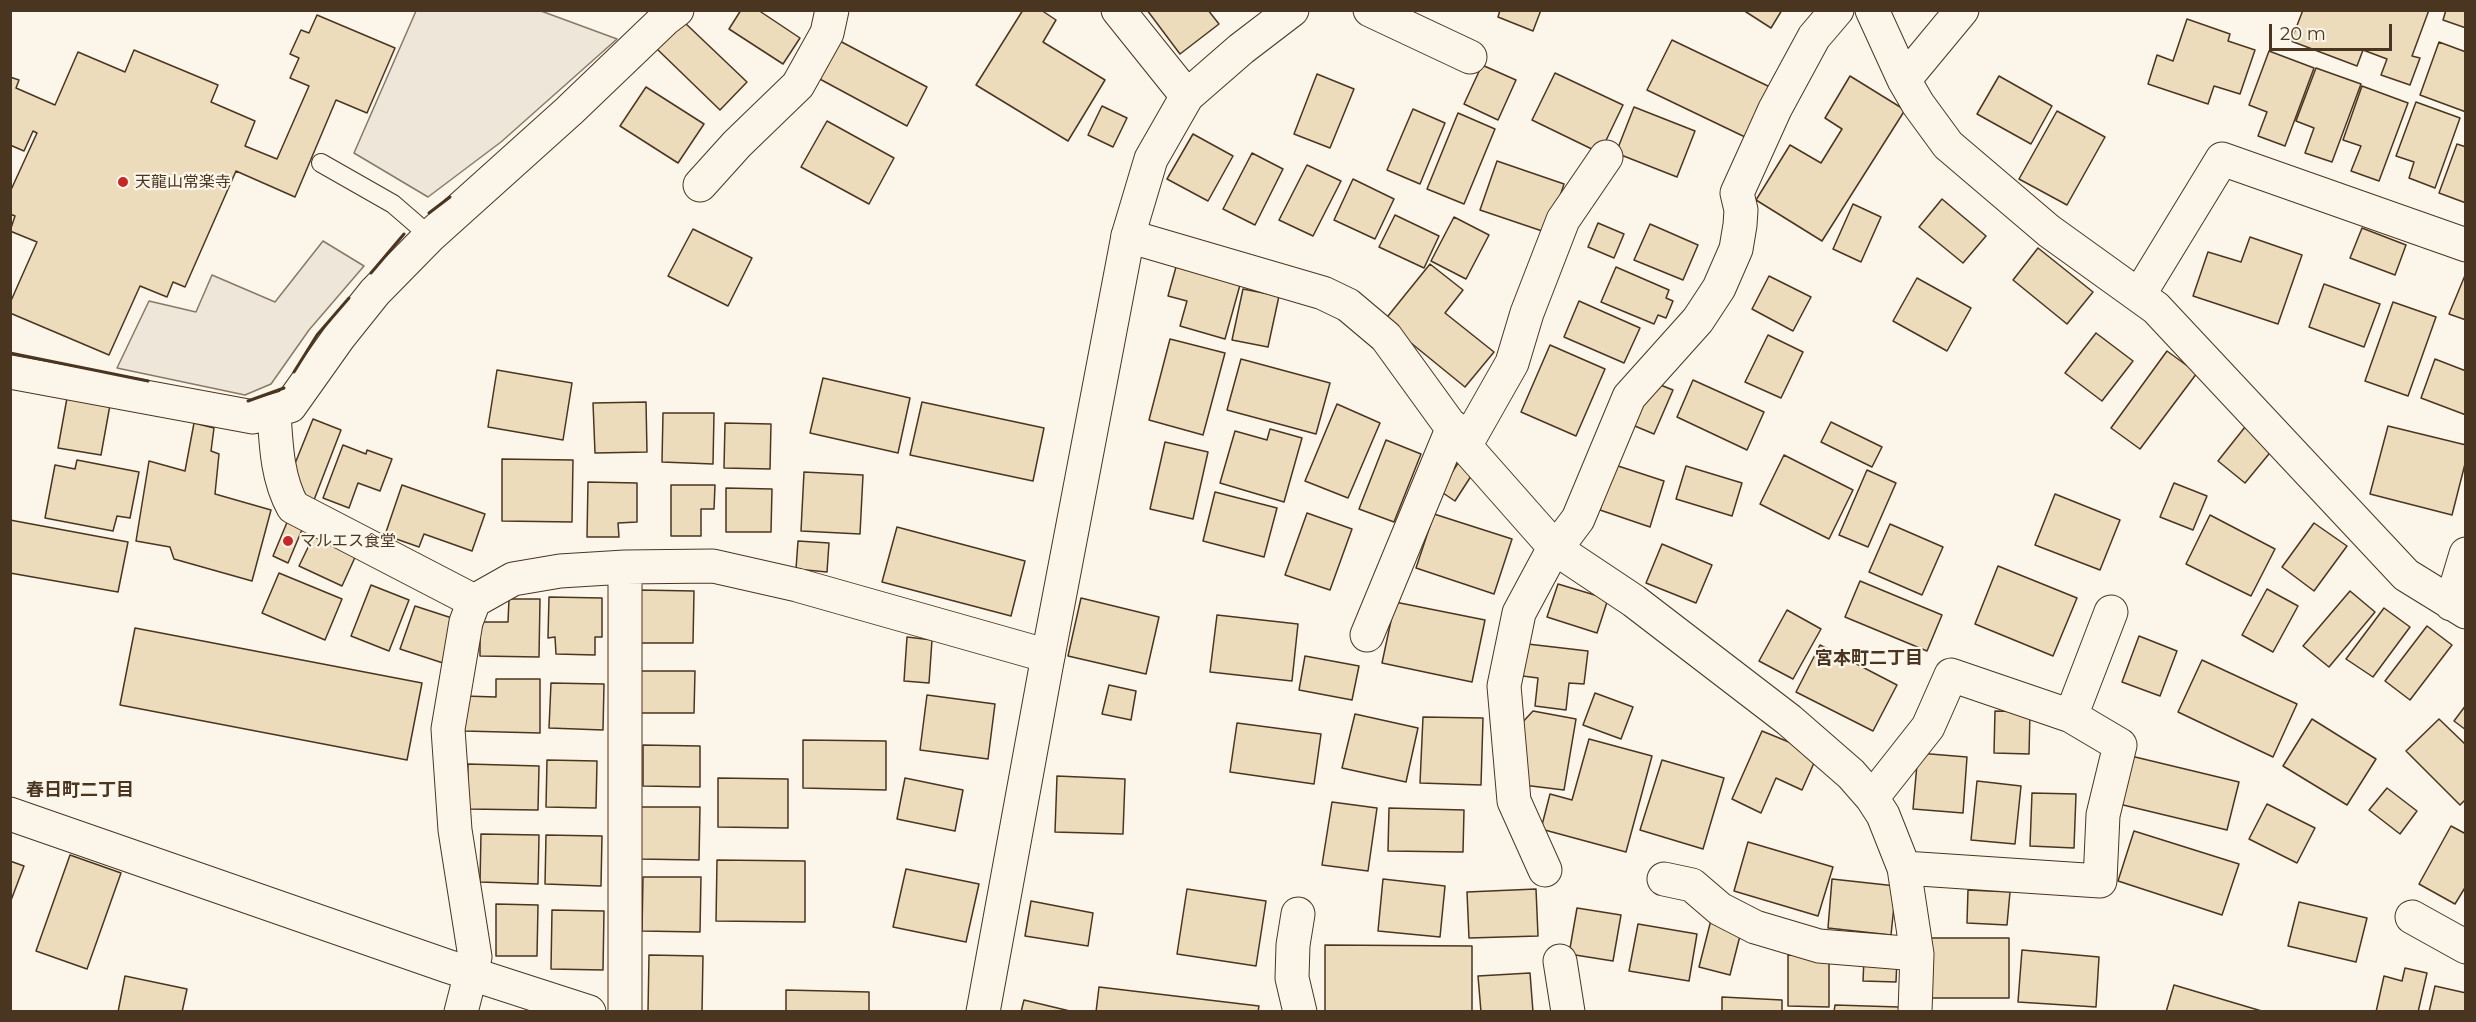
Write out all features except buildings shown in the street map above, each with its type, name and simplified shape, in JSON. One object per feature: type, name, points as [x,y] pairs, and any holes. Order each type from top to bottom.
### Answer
[{"type":"street","points":[[10,372],[254,417],[290,406],[339,337],[375,292],[430,236],[677,10]]},
{"type":"street","points":[[700,186],[737,144],[798,85],[827,33],[832,10]]},
{"type":"street","points":[[1118,10],[1187,96]]},
{"type":"street","points":[[983,1011],[1128,236],[1151,159],[1187,96],[1241,49],[1292,10]]},
{"type":"street","points":[[1370,10],[1470,57]]},
{"type":"street","points":[[1545,870],[1514,801],[1504,687],[1519,613],[1548,559],[1578,519],[1629,397],[1698,320],[1719,288],[1736,249],[1741,210],[1737,193],[1775,109],[1808,48],[1838,10]]},
{"type":"street","points":[[1872,10],[1904,80],[1918,104],[1948,145],[2049,231],[2156,309],[2406,575],[2458,608],[2466,554]]},
{"type":"street","points":[[1904,80],[1962,10]]},
{"type":"street","points":[[1367,635],[1459,436],[1512,363],[1527,313],[1563,220],[1606,157]]},
{"type":"street","points":[[2139,295],[2222,159],[2466,245]]},
{"type":"street","points":[[1128,236],[1323,293],[1348,305],[1386,337],[1459,436],[1556,549],[1634,602],[1789,720],[1851,774],[1872,798],[1882,815],[1904,868],[1917,954],[1915,1011]]},
{"type":"street","points":[[274,412],[284,490],[293,507],[474,600]]},
{"type":"street","points":[[461,1011],[475,957],[455,830],[448,729],[466,622],[474,600],[513,579],[560,571],[625,567],[713,566],[798,585],[1048,656]]},
{"type":"street","points":[[625,567],[625,1011]]},
{"type":"street","points":[[2071,716],[2111,612]]},
{"type":"street","points":[[1872,798],[1928,727],[1951,675],[2071,716],[2120,746],[2103,815],[2100,881],[1904,868]]},
{"type":"street","points":[[10,814],[471,973],[589,1011]]},
{"type":"street","points":[[1664,879],[1692,885],[1720,909],[1755,927],[1808,943],[1867,952],[1917,954]]},
{"type":"street","points":[[1298,914],[1293,945],[1292,978],[1300,1011]]},
{"type":"street","points":[[2412,917],[2466,947]]},
{"type":"street","points":[[1560,961],[1568,1011]]},
{"type":"lane","points":[[321,163],[393,204],[430,236]]},
{"type":"shaded area","points":[[416,11],[541,11],[617,39],[501,142],[428,197],[354,153]]},
{"type":"shaded area","points":[[323,241],[364,266],[309,330],[271,384],[245,395],[117,368],[149,301],[196,312],[212,275],[275,302]]},
{"type":"wall","points":[[429,213],[450,197]]},
{"type":"wall","points":[[371,273],[404,234]]},
{"type":"wall","points":[[294,372],[317,335],[349,298]]},
{"type":"wall","points":[[10,353],[148,381]]},
{"type":"wall","points":[[248,401],[284,388]]},
{"type":"place","name":"天龍山常楽寺","points":[[123,182]]},
{"type":"place","name":"マルエス食堂","points":[[288,541]]},
{"type":"district","name":"宮本町二丁目","points":[[1869,659]]},
{"type":"district","name":"春日町二丁目","points":[[80,791]]}]
